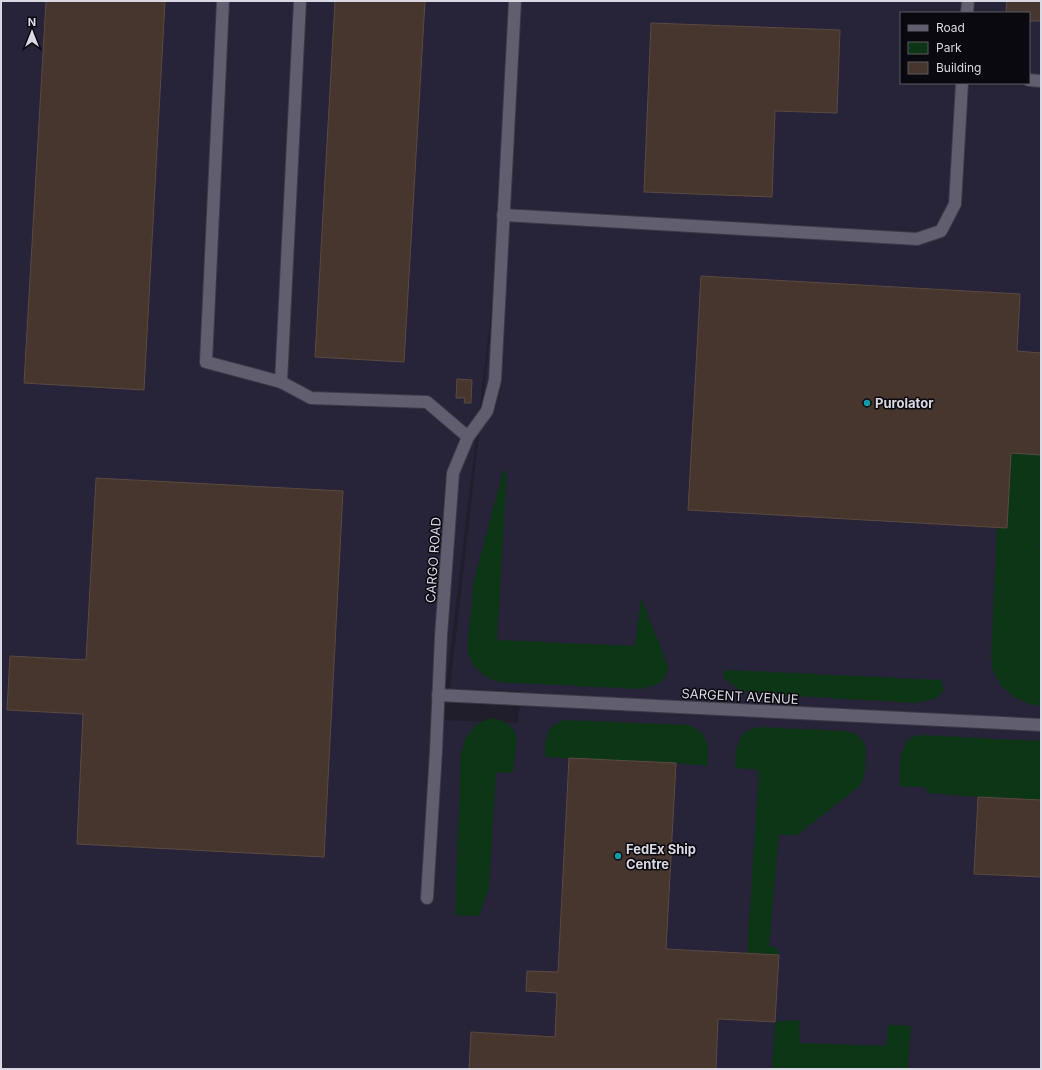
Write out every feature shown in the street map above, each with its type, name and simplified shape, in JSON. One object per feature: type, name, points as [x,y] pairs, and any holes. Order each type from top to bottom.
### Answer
[{"type":"street","points":[[223,1],[206,362],[281,382],[311,398],[427,402],[468,438]]},
{"type":"street","points":[[281,382],[300,1]]},
{"type":"street","name":"CARGO ROAD","points":[[427,898],[438,696],[453,473],[468,438],[487,411],[495,380],[515,1]]},
{"type":"street","points":[[967,12],[968,1]]},
{"type":"street","points":[[1030,80],[1041,81]]},
{"type":"street","points":[[503,215],[917,239],[941,231],[955,204],[962,84]]},
{"type":"street","name":"SARGENT AVENUE","points":[[438,696],[1041,725]]},
{"type":"shaded area","points":[[1,1],[1041,1],[1041,1069],[1,1069]],"holes":[[[518,89],[450,689],[521,691],[518,723],[442,720]]]},
{"type":"green space","points":[[1011,453],[1041,455],[1041,528],[1039,549],[1041,549],[1041,705],[1032,705],[1014,697],[1002,686],[993,672],[991,655],[997,528],[1007,528]]},
{"type":"green space","points":[[507,471],[497,640],[635,646],[641,598],[668,666],[666,677],[659,683],[650,687],[639,689],[499,682],[486,677],[473,665],[468,653],[468,639],[474,580],[503,472]]},
{"type":"green space","points":[[724,671],[941,680],[944,689],[939,697],[919,703],[757,694],[740,691],[723,677]]},
{"type":"green space","points":[[492,718],[503,721],[512,728],[517,736],[513,772],[496,773],[489,888],[479,916],[455,915],[461,753],[466,737],[477,724]]},
{"type":"green space","points":[[564,720],[689,725],[701,733],[707,741],[707,766],[676,763],[545,757],[547,734],[553,726]]},
{"type":"green space","points":[[758,727],[847,731],[857,735],[863,741],[866,748],[865,773],[860,786],[797,835],[779,835],[769,946],[776,947],[779,955],[747,953],[759,770],[735,768],[737,746],[741,737],[750,729]]},
{"type":"green space","points":[[918,735],[1041,741],[1041,800],[928,793],[924,787],[899,786],[900,766],[904,746],[912,737]]},
{"type":"green space","points":[[799,1020],[800,1043],[886,1046],[888,1025],[911,1026],[908,1069],[772,1069],[775,1022]]},
{"type":"building","points":[[46,1],[165,1],[144,390],[24,383]]},
{"type":"building","points":[[335,1],[425,1],[404,362],[315,357]]},
{"type":"building","points":[[1007,1],[1041,1],[1041,21],[1030,21],[1030,12],[1006,12]]},
{"type":"building","points":[[651,23],[840,30],[837,113],[775,111],[772,197],[644,192]]},
{"type":"building","name":"Purolator","points":[[701,276],[1020,294],[1017,351],[1041,353],[1041,455],[1011,453],[1007,528],[688,510]]},
{"type":"building","points":[[457,379],[472,380],[471,403],[464,403],[465,398],[456,398]]},
{"type":"building","points":[[96,478],[343,491],[324,857],[77,844],[83,714],[7,710],[10,656],[86,660]]},
{"type":"building","name":"FedEx Ship Centre","points":[[569,758],[676,763],[666,949],[779,955],[775,1022],[718,1019],[716,1069],[469,1069],[471,1032],[555,1037],[557,993],[526,991],[527,971],[558,972]]},
{"type":"building","points":[[978,797],[1041,800],[1041,877],[974,874]]},
{"type":"place","name":"Purolator","points":[[867,403]]},
{"type":"place","name":"FedEx Ship Centre","points":[[618,856]]}]
